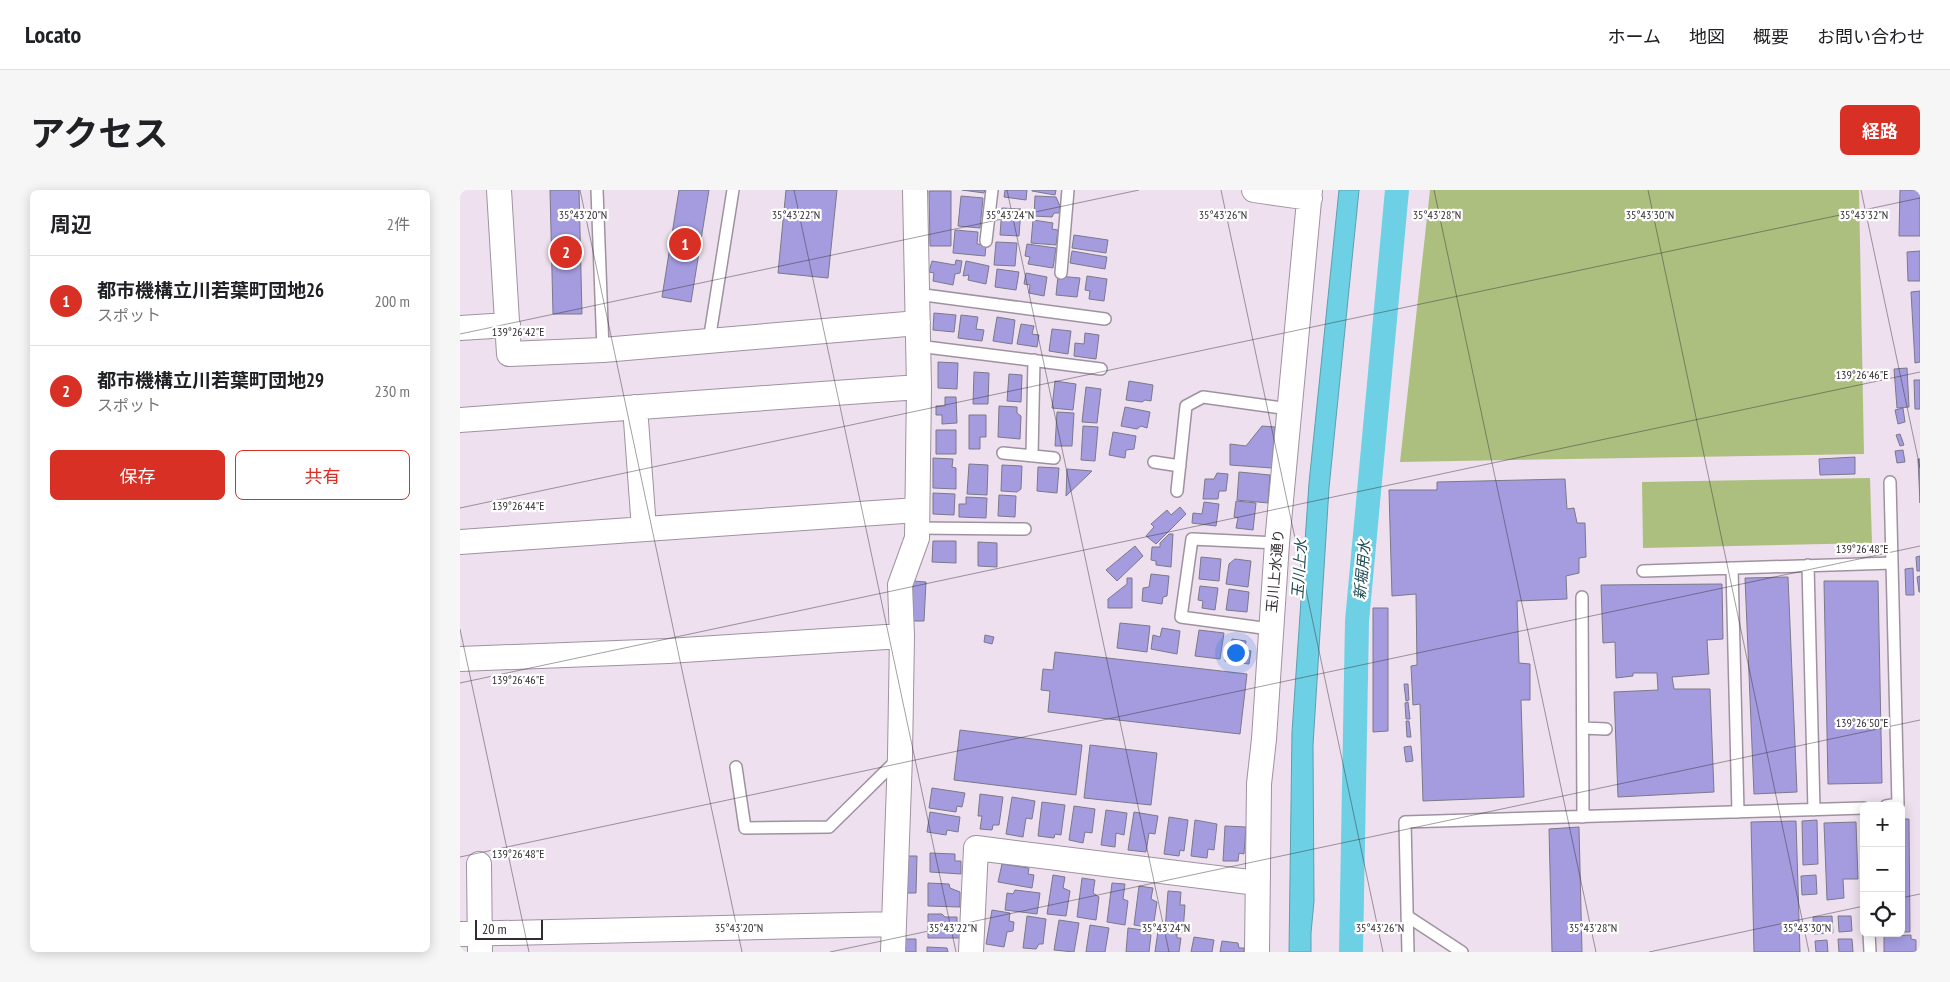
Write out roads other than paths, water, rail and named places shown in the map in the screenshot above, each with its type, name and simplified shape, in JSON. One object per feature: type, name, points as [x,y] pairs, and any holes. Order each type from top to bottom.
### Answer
[{"type":"street","points":[[499,190],[510,354],[603,350],[708,341],[918,335]]},
{"type":"street","points":[[893,952],[900,756],[902,636],[900,585],[917,538],[919,387],[915,190]]},
{"type":"street","points":[[1254,190],[1310,194]]},
{"type":"street","name":"玉川上水通り","points":[[1257,952],[1259,784],[1264,739],[1277,543],[1310,194]]},
{"type":"street","points":[[460,328],[508,325]]},
{"type":"street","points":[[460,420],[919,387]]},
{"type":"street","points":[[635,407],[644,529]]},
{"type":"street","points":[[460,542],[644,529],[917,519]]},
{"type":"street","points":[[460,659],[668,651],[902,636]]},
{"type":"street","points":[[971,952],[976,848],[1257,883]]},
{"type":"street","points":[[479,864],[473,939],[894,924]]},
{"type":"lane","points":[[597,190],[603,350]]},
{"type":"lane","points":[[708,341],[733,190]]},
{"type":"lane","points":[[986,241],[992,190]]},
{"type":"lane","points":[[1061,273],[1068,190]]},
{"type":"lane","points":[[917,294],[1106,319]]},
{"type":"lane","points":[[918,335],[1034,360],[1101,369]]},
{"type":"lane","points":[[1032,456],[1034,360]]},
{"type":"lane","points":[[1177,491],[1186,406],[1203,397],[1289,409]]},
{"type":"lane","points":[[1003,453],[1054,458]]},
{"type":"lane","points":[[1154,462],[1180,466]]},
{"type":"lane","points":[[1890,482],[1898,802]]},
{"type":"lane","points":[[917,519],[1025,529]]},
{"type":"lane","points":[[1270,629],[1181,617],[1192,539],[1277,543]]},
{"type":"lane","points":[[1643,571],[1892,563]]},
{"type":"lane","points":[[1808,565],[1814,810]]},
{"type":"lane","points":[[1732,568],[1738,812]]},
{"type":"lane","points":[[1582,597],[1583,817]]},
{"type":"lane","points":[[1583,728],[1606,729]]},
{"type":"lane","points":[[736,767],[745,828],[830,827],[900,756]]},
{"type":"lane","points":[[1408,952],[1404,822],[1860,808]]},
{"type":"lane","points":[[1407,916],[1462,952]]},
{"type":"lane","points":[[1869,937],[1870,952]]},
{"type":"water","points":[[1339,190],[1359,190],[1329,488],[1313,745],[1314,901],[1311,952],[1289,952],[1292,732],[1309,483]]},
{"type":"waterway","name":"新堀用水","points":[[1351,952],[1357,621],[1397,190]]},
{"type":"place","name":"都市機構立川若葉町団地26","points":[[685,244]]},
{"type":"place","name":"都市機構立川若葉町団地29","points":[[566,252]]},
{"type":"water label","name":"玉川上水","points":[[1299,569]]}]
